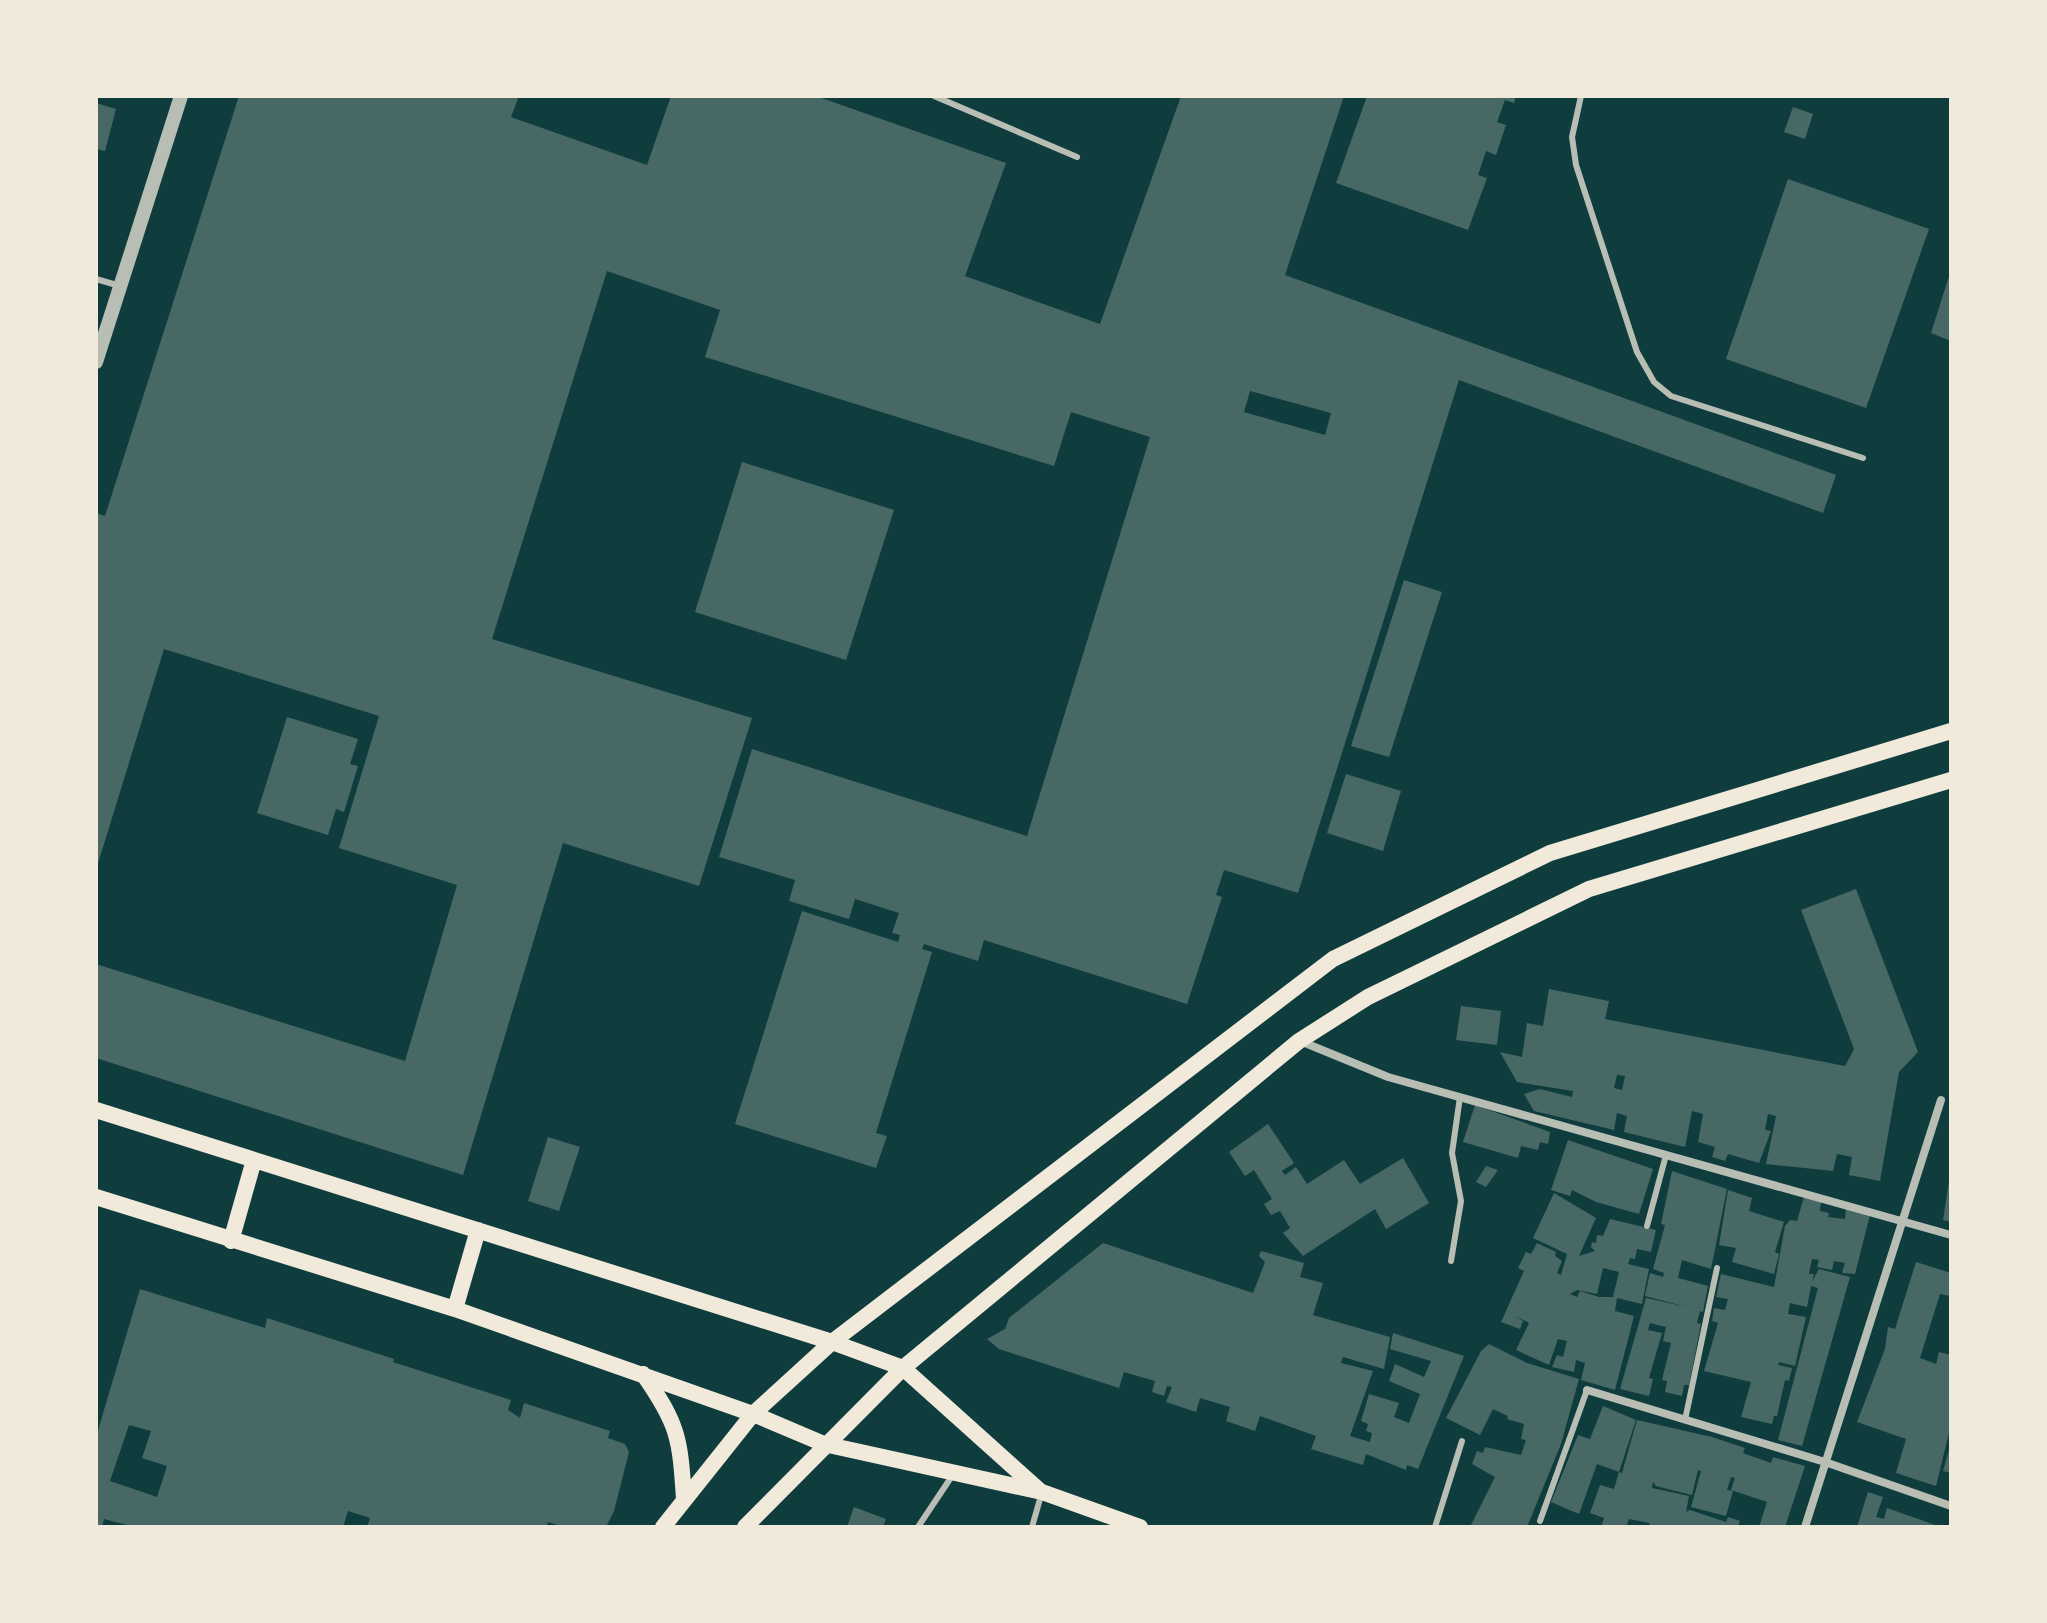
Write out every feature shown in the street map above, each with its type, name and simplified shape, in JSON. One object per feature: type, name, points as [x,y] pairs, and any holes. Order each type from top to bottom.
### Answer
[{"type":"main road","points":[[663,1527],[753,1414],[832,1342],[1333,959],[1550,853],[1951,731]]},
{"type":"main road","points":[[745,1527],[824,1444],[903,1368],[1299,1041],[1368,997],[1589,889],[1951,780]]},
{"type":"main road","points":[[96,1110],[832,1342],[903,1368],[1042,1492]]},
{"type":"main road","points":[[231,1241],[254,1160]]},
{"type":"main road","points":[[96,1197],[455,1309],[753,1414],[824,1444],[1042,1492],[1140,1527]]},
{"type":"main road","points":[[455,1309],[478,1230]]},
{"type":"main road","points":[[643,1374],[671,1414],[680,1449],[684,1499]]},
{"type":"street","points":[[96,362],[181,96]]},
{"type":"street","points":[[1299,1041],[1388,1077],[1951,1235]]},
{"type":"street","points":[[1805,1527],[1941,1100]]},
{"type":"street","points":[[1587,1390],[1825,1462],[1951,1506]]},
{"type":"lane","points":[[934,96],[1077,157]]},
{"type":"lane","points":[[1581,96],[1572,137],[1576,165],[1637,352],[1654,382],[1671,396],[1863,458]]},
{"type":"lane","points":[[96,279],[120,286]]},
{"type":"lane","points":[[1451,1261],[1461,1201],[1452,1153],[1460,1097]]},
{"type":"lane","points":[[1647,1226],[1666,1155]]},
{"type":"lane","points":[[1685,1420],[1717,1268]]},
{"type":"lane","points":[[1540,1521],[1587,1390]]},
{"type":"lane","points":[[1435,1527],[1462,1441]]},
{"type":"lane","points":[[918,1527],[954,1473]]},
{"type":"lane","points":[[1032,1527],[1042,1492]]},
{"type":"building","points":[[239,96],[519,96],[511,117],[647,165],[671,96],[816,96],[1006,163],[965,276],[1100,324],[1181,96],[1344,96],[1285,275],[1836,475],[1823,513],[1459,380],[1298,893],[1224,870],[1216,895],[1222,897],[1187,1004],[984,940],[978,961],[924,944],[922,949],[932,952],[876,1133],[887,1136],[876,1168],[735,1124],[802,911],[898,942],[900,935],[892,933],[899,913],[855,899],[849,919],[789,901],[795,880],[719,857],[752,749],[1027,836],[1150,437],[1071,412],[1054,466],[705,357],[720,310],[607,271],[492,639],[752,718],[699,886],[563,843],[463,1175],[96,1058],[96,964],[405,1061],[457,885],[339,848],[379,716],[164,649],[96,870],[96,513],[105,516]],"holes":[[[1250,391],[1331,413],[1325,435],[1244,412]]]},
{"type":"building","points":[[1367,96],[1516,96],[1514,103],[1505,100],[1497,122],[1506,125],[1496,155],[1486,151],[1478,175],[1487,178],[1468,230],[1336,183]]},
{"type":"building","points":[[96,103],[116,109],[105,151],[96,149]]},
{"type":"building","points":[[1793,107],[1813,114],[1805,139],[1784,132]]},
{"type":"building","points":[[1788,179],[1929,229],[1866,408],[1726,359]]},
{"type":"building","points":[[1951,273],[1951,341],[1931,333]]},
{"type":"building","points":[[742,462],[894,510],[846,660],[695,612]]},
{"type":"building","points":[[1404,580],[1442,592],[1389,757],[1351,746]]},
{"type":"building","points":[[287,717],[358,739],[350,764],[358,766],[344,812],[336,809],[328,835],[257,813]]},
{"type":"building","points":[[1346,774],[1401,791],[1383,851],[1327,833]]},
{"type":"building","points":[[1856,889],[1918,1052],[1899,1072],[1880,1181],[1849,1175],[1852,1157],[1837,1154],[1833,1171],[1766,1164],[1776,1116],[1768,1114],[1765,1130],[1771,1131],[1759,1163],[1728,1154],[1725,1161],[1712,1157],[1715,1147],[1698,1142],[1703,1114],[1692,1111],[1685,1147],[1624,1132],[1627,1116],[1617,1113],[1614,1130],[1534,1111],[1524,1094],[1540,1089],[1572,1097],[1573,1091],[1517,1082],[1500,1052],[1522,1057],[1527,1023],[1543,1026],[1549,989],[1609,1001],[1605,1019],[1845,1066],[1854,1049],[1801,910]],"holes":[[[1617,1075],[1625,1076],[1622,1090],[1614,1088]]]},
{"type":"building","points":[[1461,1006],[1501,1011],[1497,1045],[1456,1040]]},
{"type":"building","points":[[1475,1105],[1550,1132],[1548,1144],[1540,1142],[1538,1150],[1521,1146],[1518,1158],[1463,1142]]},
{"type":"building","points":[[1268,1124],[1294,1163],[1282,1171],[1285,1175],[1296,1167],[1307,1184],[1344,1160],[1360,1184],[1403,1158],[1429,1203],[1386,1229],[1375,1209],[1303,1256],[1283,1233],[1290,1228],[1280,1211],[1271,1215],[1264,1204],[1272,1199],[1254,1170],[1245,1176],[1229,1152]]},
{"type":"building","points":[[548,1137],[580,1147],[559,1211],[528,1201]]},
{"type":"building","points":[[1568,1140],[1653,1169],[1639,1214],[1596,1202],[1572,1190],[1570,1196],[1551,1190]]},
{"type":"building","points":[[1486,1166],[1498,1170],[1486,1187],[1476,1182]]},
{"type":"building","points":[[1672,1171],[1727,1189],[1711,1269],[1682,1260],[1678,1278],[1708,1286],[1703,1312],[1700,1311],[1697,1323],[1701,1324],[1689,1385],[1684,1385],[1682,1396],[1665,1392],[1667,1381],[1662,1380],[1671,1343],[1663,1341],[1666,1327],[1650,1323],[1648,1330],[1662,1333],[1649,1378],[1653,1379],[1649,1396],[1620,1389],[1646,1298],[1687,1307],[1645,1296],[1650,1273],[1663,1277],[1664,1273],[1653,1269],[1665,1225],[1661,1224]]},
{"type":"building","points":[[1951,1181],[1951,1222],[1943,1220]]},
{"type":"building","points":[[1728,1190],[1752,1198],[1749,1211],[1784,1222],[1775,1252],[1779,1254],[1774,1274],[1732,1262],[1736,1248],[1719,1245]]},
{"type":"building","points":[[1554,1193],[1596,1218],[1579,1256],[1595,1251],[1591,1247],[1592,1242],[1596,1243],[1597,1235],[1603,1236],[1610,1219],[1656,1230],[1651,1252],[1637,1249],[1635,1259],[1630,1258],[1628,1264],[1649,1269],[1642,1304],[1617,1298],[1615,1311],[1634,1316],[1615,1390],[1581,1380],[1585,1363],[1576,1360],[1574,1372],[1552,1367],[1557,1355],[1563,1357],[1567,1341],[1558,1339],[1549,1365],[1516,1350],[1529,1323],[1516,1316],[1523,1321],[1520,1329],[1501,1322],[1524,1271],[1518,1268],[1526,1252],[1531,1254],[1537,1243],[1556,1252],[1555,1256],[1562,1261],[1557,1273],[1561,1275],[1567,1254],[1533,1238]],"holes":[[[1603,1268],[1619,1272],[1613,1297],[1599,1297],[1580,1291],[1577,1297],[1570,1294],[1577,1290],[1597,1294]]]},
{"type":"building","points":[[1804,1197],[1821,1202],[1820,1211],[1829,1213],[1828,1217],[1845,1219],[1846,1208],[1870,1215],[1855,1274],[1842,1273],[1845,1263],[1834,1261],[1832,1270],[1817,1267],[1819,1260],[1812,1259],[1809,1274],[1814,1274],[1812,1282],[1819,1269],[1850,1277],[1802,1446],[1778,1440],[1818,1288],[1811,1286],[1807,1307],[1790,1303],[1788,1314],[1806,1317],[1795,1366],[1779,1362],[1778,1365],[1792,1368],[1789,1381],[1785,1380],[1777,1416],[1774,1416],[1772,1424],[1741,1417],[1751,1382],[1704,1371],[1718,1323],[1712,1321],[1714,1308],[1725,1310],[1728,1299],[1716,1297],[1721,1274],[1774,1287],[1785,1226],[1790,1220],[1797,1221]]},
{"type":"building","points":[[1103,1243],[1253,1293],[1265,1262],[1259,1256],[1261,1251],[1304,1263],[1300,1277],[1323,1283],[1313,1315],[1390,1337],[1384,1369],[1343,1357],[1341,1363],[1373,1371],[1350,1436],[1370,1442],[1372,1433],[1366,1431],[1368,1424],[1361,1421],[1369,1394],[1399,1403],[1394,1417],[1409,1423],[1420,1394],[1389,1381],[1395,1364],[1424,1377],[1431,1361],[1390,1349],[1393,1333],[1464,1356],[1418,1469],[1407,1465],[1406,1470],[1366,1454],[1363,1465],[1311,1449],[1316,1436],[1260,1416],[1255,1431],[1226,1421],[1230,1407],[1200,1398],[1196,1412],[1166,1402],[1172,1387],[1167,1386],[1164,1396],[1152,1392],[1155,1381],[1124,1372],[1119,1388],[999,1349],[987,1339],[1005,1329],[1009,1318]]},
{"type":"building","points":[[1916,1262],[1951,1273],[1950,1296],[1940,1294],[1920,1358],[1936,1364],[1939,1352],[1951,1355],[1951,1425],[1936,1486],[1896,1473],[1906,1439],[1857,1422],[1885,1349],[1888,1327],[1895,1329]]},
{"type":"building","points":[[140,1289],[265,1328],[267,1318],[394,1359],[393,1362],[511,1400],[508,1410],[520,1418],[524,1403],[610,1431],[608,1438],[625,1444],[629,1452],[614,1511],[606,1527],[564,1527],[548,1522],[546,1527],[367,1527],[370,1518],[348,1511],[343,1527],[135,1527],[104,1519],[102,1527],[96,1527],[96,1437]],"holes":[[[129,1425],[151,1431],[142,1458],[167,1466],[157,1497],[110,1481]]]},
{"type":"building","points":[[1489,1344],[1527,1363],[1579,1379],[1561,1444],[1527,1527],[1470,1527],[1495,1477],[1472,1464],[1477,1451],[1483,1453],[1485,1447],[1521,1455],[1526,1440],[1521,1439],[1524,1424],[1507,1419],[1508,1416],[1493,1409],[1480,1435],[1446,1418],[1481,1351]]},
{"type":"building","points":[[1603,1406],[1636,1420],[1619,1472],[1597,1464],[1579,1514],[1551,1502],[1578,1435],[1590,1439]]},
{"type":"building","points":[[1637,1420],[1712,1437],[1745,1448],[1743,1453],[1771,1463],[1773,1457],[1805,1466],[1785,1527],[1759,1527],[1767,1502],[1731,1490],[1735,1478],[1731,1477],[1727,1490],[1733,1491],[1726,1516],[1691,1507],[1701,1471],[1698,1470],[1692,1495],[1656,1486],[1653,1482],[1652,1488],[1689,1496],[1686,1512],[1690,1510],[1726,1522],[1728,1517],[1740,1521],[1738,1527],[1648,1527],[1650,1523],[1629,1519],[1626,1527],[1601,1527],[1604,1518],[1590,1513],[1600,1485],[1614,1489],[1619,1472],[1622,1473]]},
{"type":"building","points":[[1951,1446],[1951,1473],[1943,1471]]},
{"type":"building","points":[[1868,1492],[1883,1497],[1876,1517],[1884,1519],[1887,1508],[1941,1527],[1857,1527]]},
{"type":"building","points":[[854,1507],[886,1519],[883,1527],[847,1527]]}]
